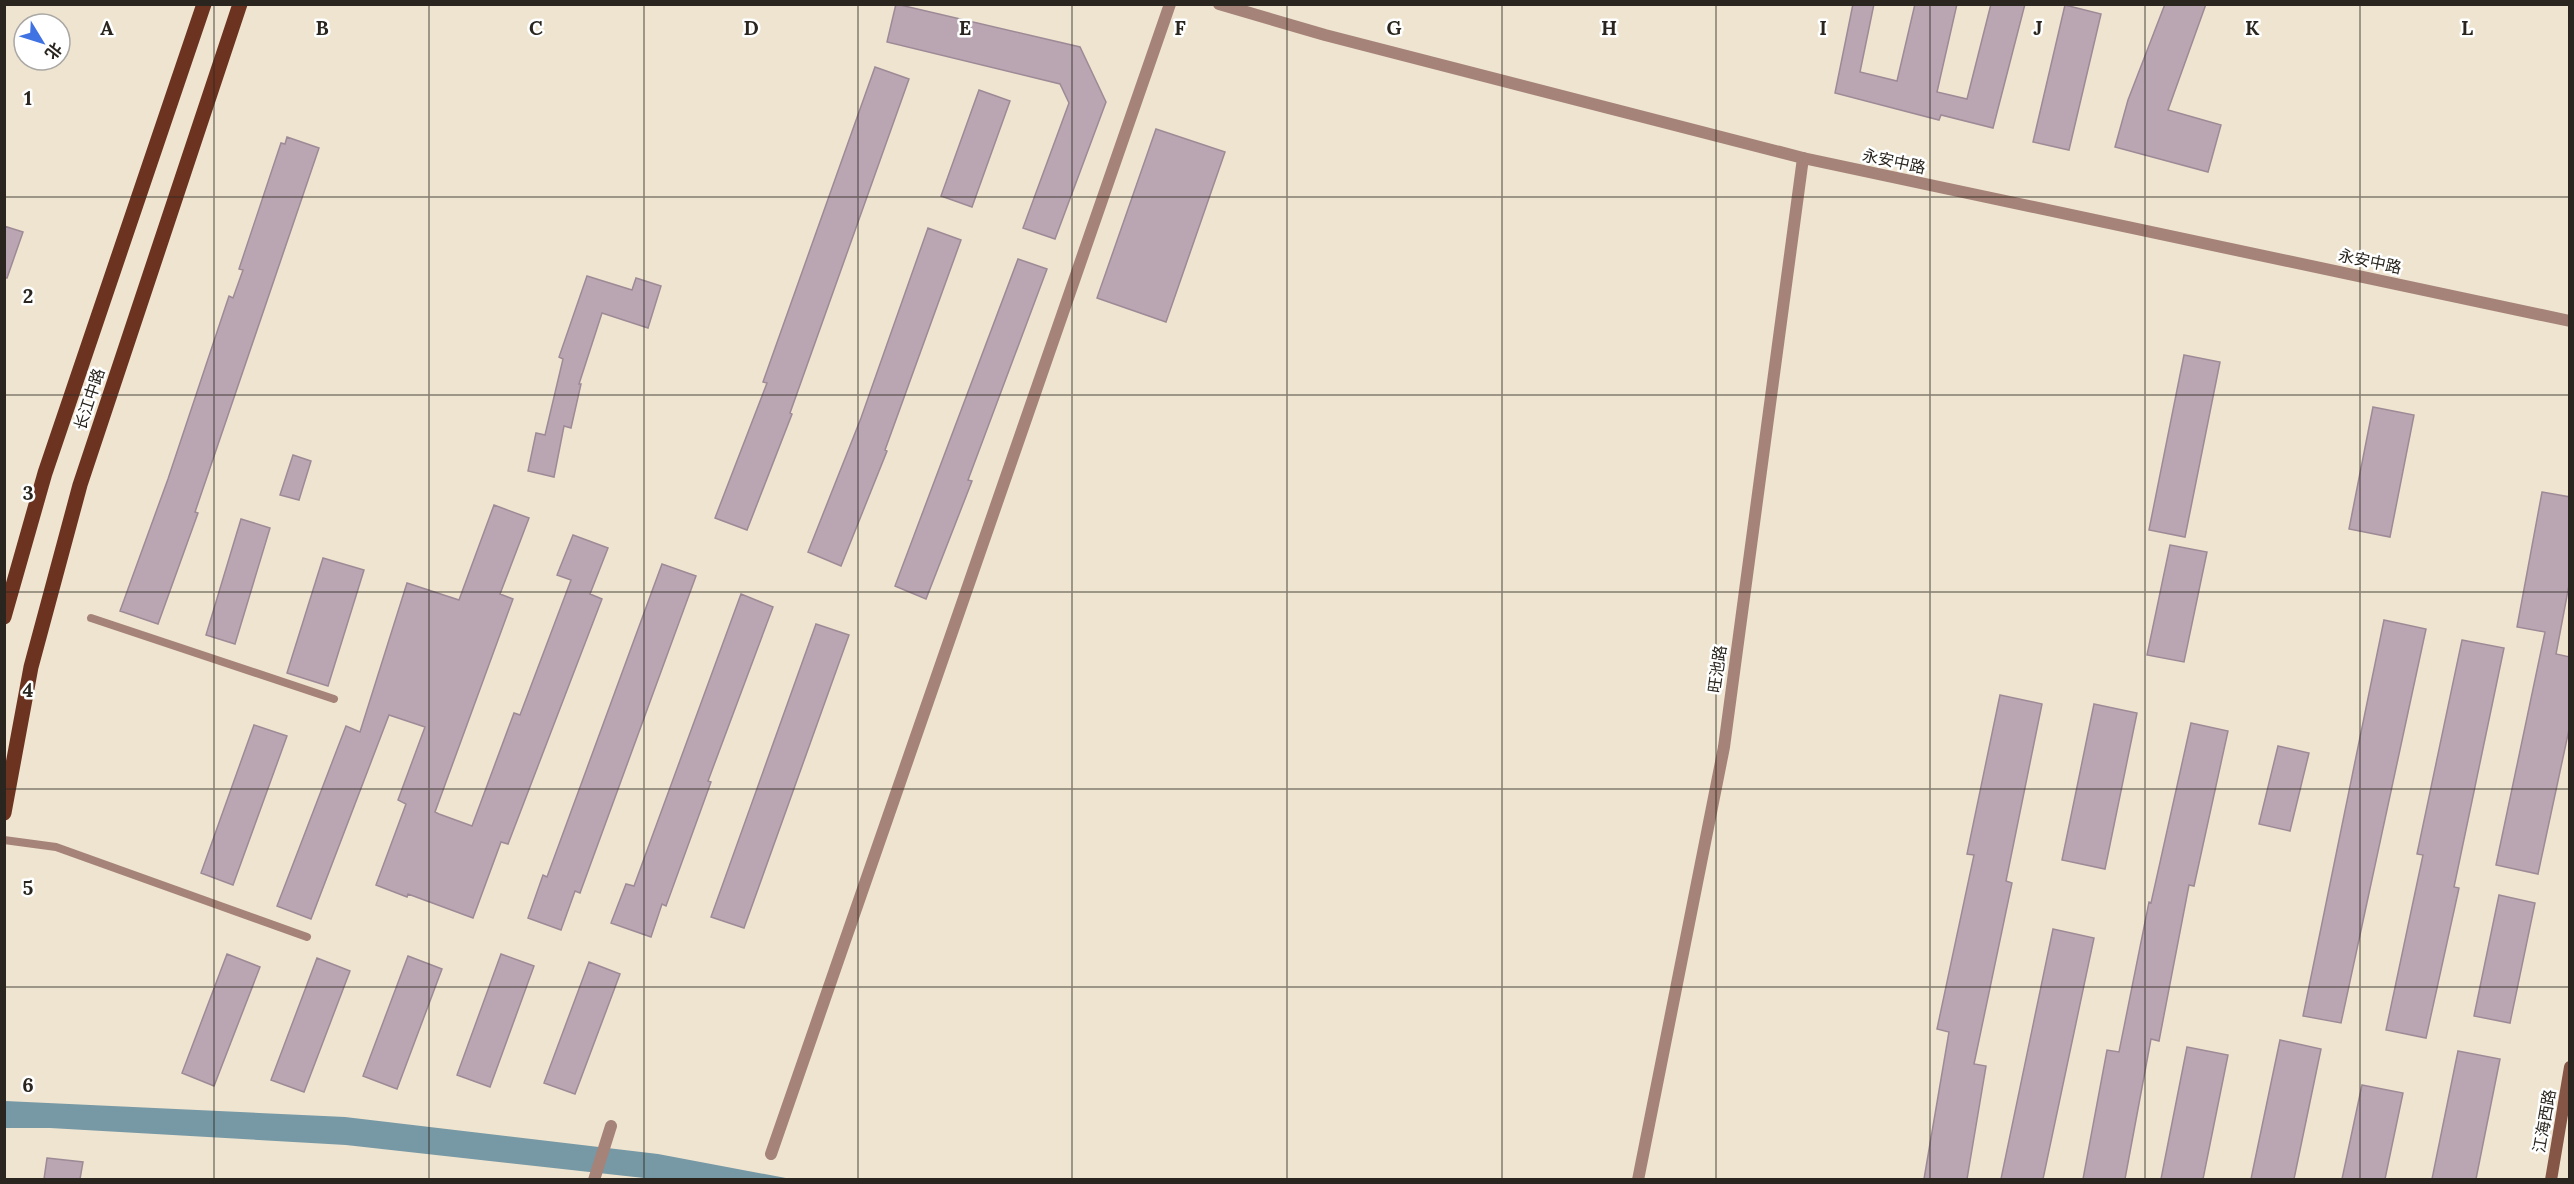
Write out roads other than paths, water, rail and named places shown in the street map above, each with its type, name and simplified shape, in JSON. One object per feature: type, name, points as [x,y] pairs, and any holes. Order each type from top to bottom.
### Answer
[{"type":"main road","name":"长江中路","points":[[4,617],[45,473],[204,4]]},
{"type":"main road","name":"长江中路","points":[[4,813],[31,667],[80,485],[240,4]]},
{"type":"main road","name":"江海西路","points":[[2551,1179],[2570,1067]]},
{"type":"street","points":[[771,1154],[1170,4]]},
{"type":"street","name":"永安中路","points":[[1219,4],[1325,35],[1803,158],[2570,321]]},
{"type":"street","name":"旺池路","points":[[1638,1179],[1724,747],[1803,158]]},
{"type":"street","points":[[594,1179],[610,1130]]},
{"type":"lane","points":[[91,618],[334,699]]},
{"type":"lane","points":[[4,840],[56,847],[306,937]]},
{"type":"water","points":[[5,1101],[345,1117],[658,1154],[791,1179],[653,1179],[346,1145],[50,1128],[5,1128]]}]
